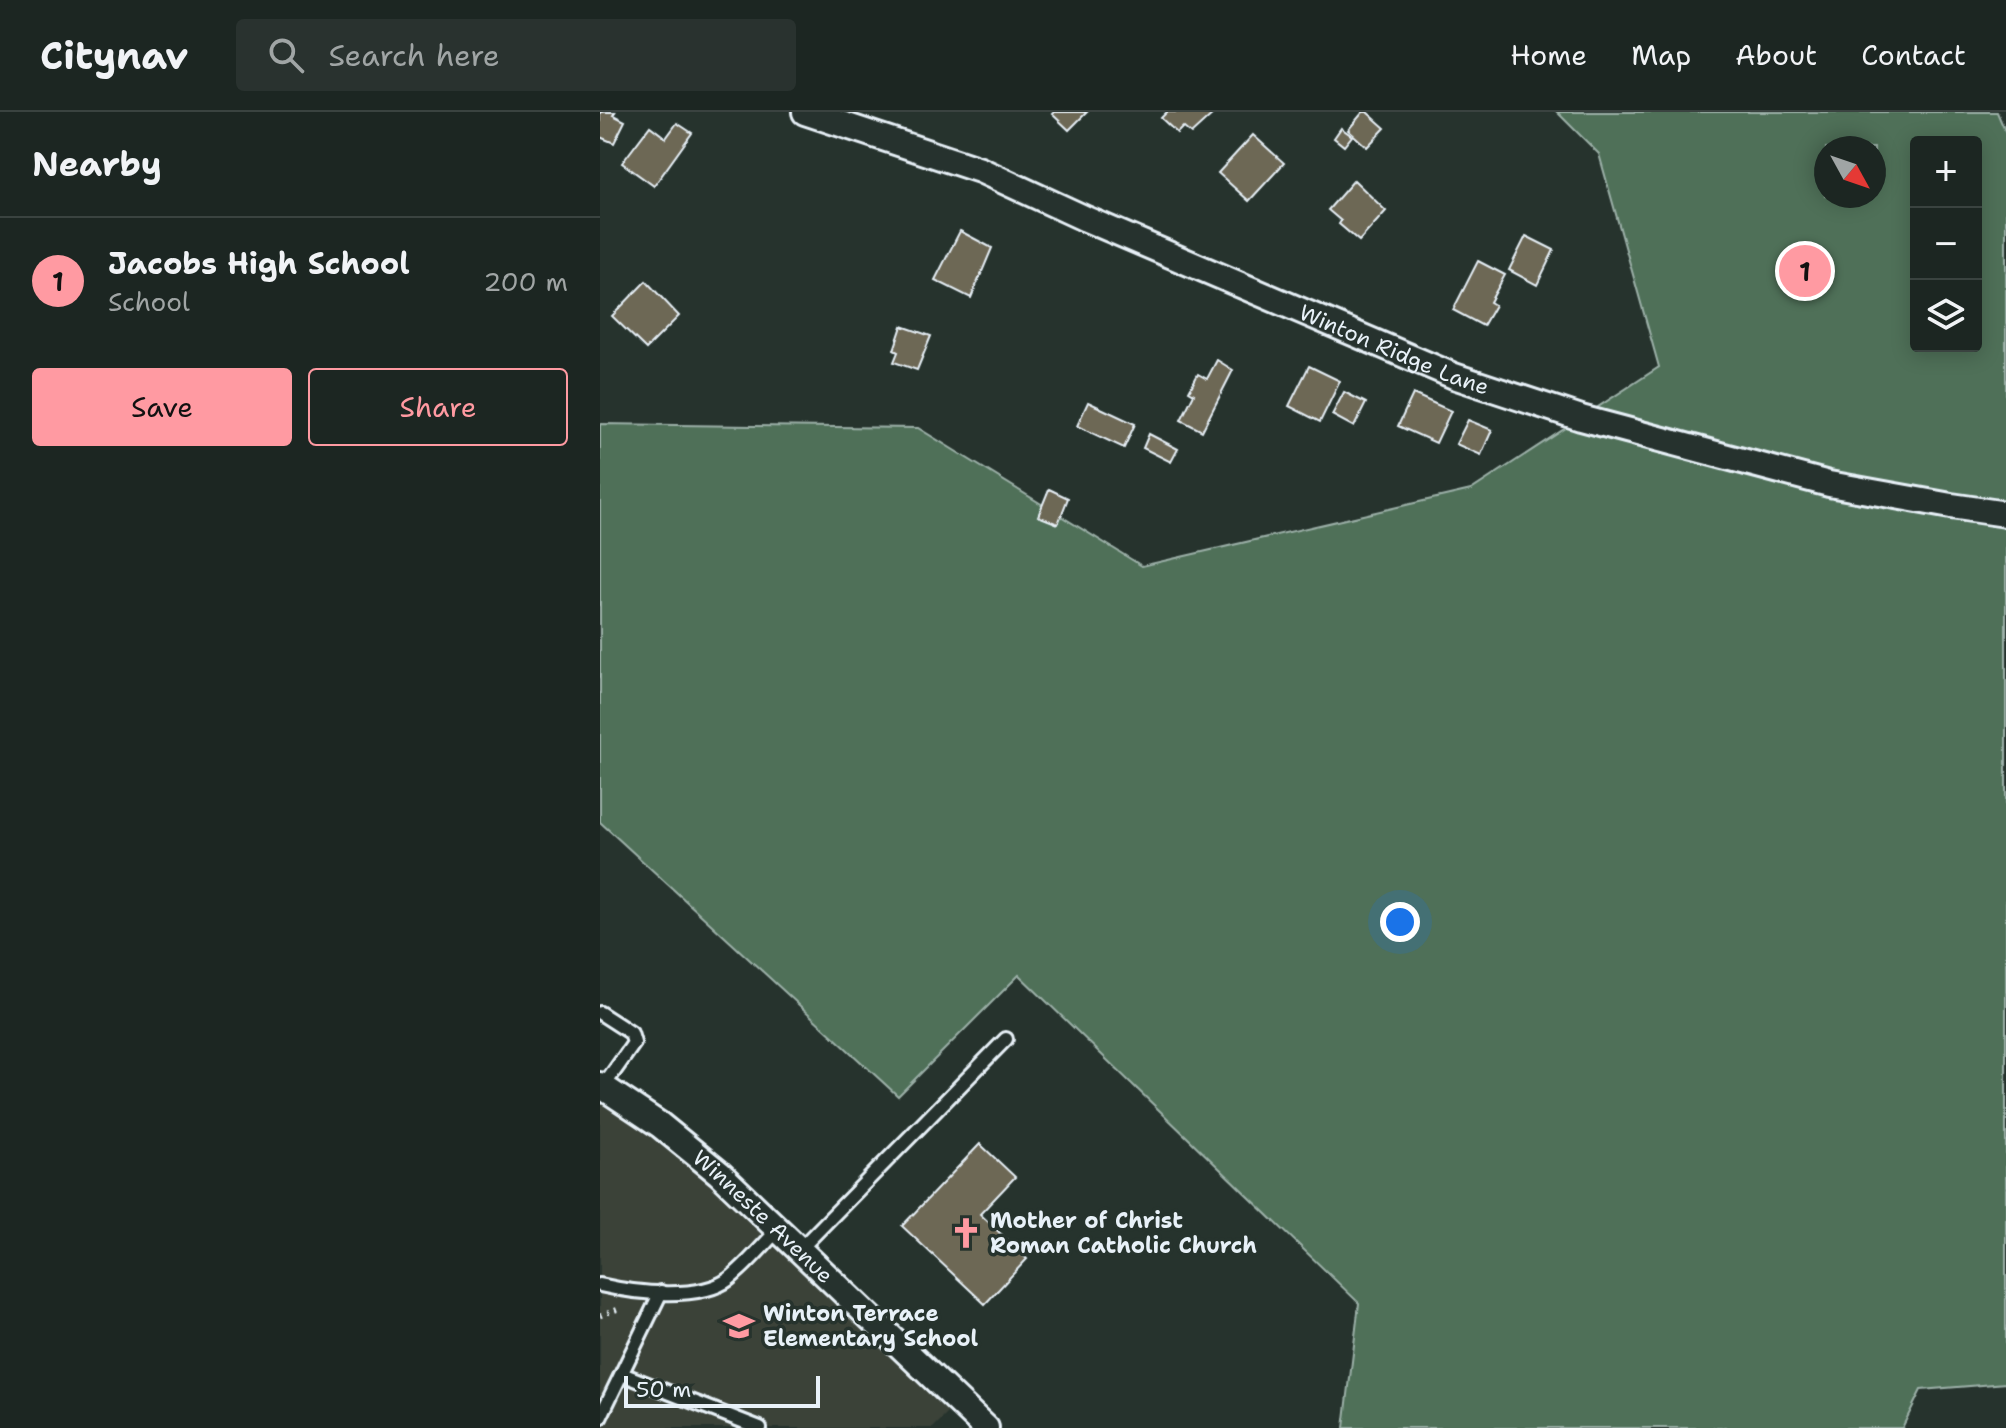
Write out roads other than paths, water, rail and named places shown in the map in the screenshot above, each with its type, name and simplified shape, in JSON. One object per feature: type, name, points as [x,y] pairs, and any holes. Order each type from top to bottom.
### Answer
[{"type":"street","name":"Winton Ridge Lane","points":[[805,112],[980,170],[1086,219],[1454,376],[1571,415],[1829,484],[2006,514]]},
{"type":"street","name":"Winneste Avenue","points":[[601,1086],[660,1125],[719,1173],[986,1428]]},
{"type":"lane","points":[[600,1013],[631,1033],[634,1043],[601,1086]]},
{"type":"lane","points":[[799,1250],[1006,1039]]},
{"type":"lane","points":[[600,1285],[617,1289],[690,1293],[727,1280],[778,1230]]},
{"type":"lane","points":[[600,1418],[661,1292]]},
{"type":"lane","points":[[622,1374],[760,1428]]},
{"type":"place","name":"Jacobs High School","points":[[1805,271]]},
{"type":"place","name":"Mother of Christ Roman Catholic Church","points":[[966,1233]]},
{"type":"place","name":"Winton Terrace Elementary School","points":[[739,1326]]}]
